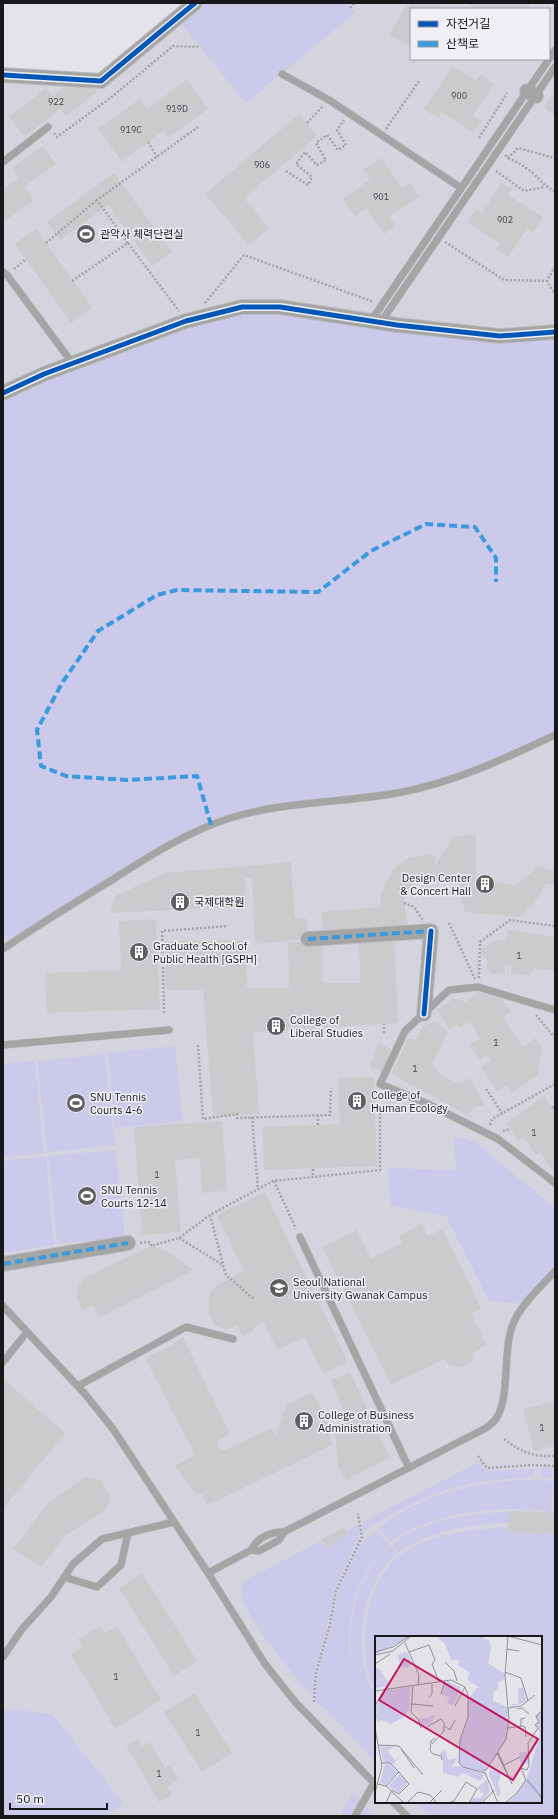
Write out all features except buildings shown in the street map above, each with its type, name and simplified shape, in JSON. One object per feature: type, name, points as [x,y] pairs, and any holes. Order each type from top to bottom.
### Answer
[{"type":"street","points":[[3,75],[101,81],[196,3]]},
{"type":"street","points":[[280,307],[376,322]]},
{"type":"street","points":[[397,325],[454,332]]},
{"type":"street","points":[[308,939],[431,931],[424,1014]]},
{"type":"street","points":[[3,1264],[128,1243]]},
{"type":"lane","points":[[376,322],[439,238],[499,150],[548,60]]},
{"type":"lane","points":[[376,322],[382,305],[461,188],[531,93],[555,67]]},
{"type":"lane","points":[[282,74],[329,100],[461,188]]},
{"type":"lane","points":[[3,162],[48,127]]},
{"type":"lane","points":[[5,274],[72,364]]},
{"type":"lane","points":[[3,393],[72,364],[186,321],[242,307],[280,307]]},
{"type":"lane","points":[[376,322],[397,325]]},
{"type":"lane","points":[[454,332],[500,336],[555,332]]},
{"type":"lane","points":[[3,948],[165,847],[199,829],[261,810],[397,793],[436,784],[491,764],[555,735]]},
{"type":"lane","points":[[555,1010],[478,987],[449,990],[405,1031],[380,1084],[428,1104],[498,1139],[555,1183]]},
{"type":"lane","points":[[3,1045],[169,1030]]},
{"type":"lane","points":[[300,1237],[409,1468]]},
{"type":"lane","points":[[208,1572],[251,1550],[259,1550],[280,1540],[284,1532],[480,1431],[495,1420],[500,1409],[504,1390],[509,1337],[514,1322],[521,1310],[555,1271]]},
{"type":"lane","points":[[3,1306],[78,1386],[113,1429],[208,1572],[265,1664],[291,1697],[375,1784],[356,1816]]},
{"type":"lane","points":[[78,1386],[186,1327],[233,1339]]},
{"type":"lane","points":[[3,1362],[27,1332]]},
{"type":"lane","points":[[3,1657],[22,1629],[51,1597],[73,1564],[102,1539],[174,1522]]},
{"type":"lane","points":[[64,1577],[96,1587],[121,1565],[128,1533]]},
{"type":"lane","points":[[394,1803],[407,1816]]},
{"type":"path","points":[[350,8],[354,3]]},
{"type":"path","points":[[48,127],[57,137],[113,96],[173,46],[200,47]]},
{"type":"path","points":[[382,135],[419,81]]},
{"type":"path","points":[[479,138],[507,93]]},
{"type":"path","points":[[307,123],[329,100]]},
{"type":"path","points":[[286,171],[308,185],[312,177],[296,164],[305,152],[317,165],[326,160],[316,143],[327,135],[338,150],[346,145],[337,130],[349,114]]},
{"type":"path","points":[[46,243],[97,200],[198,127]]},
{"type":"path","points":[[148,142],[157,157]]},
{"type":"path","points":[[508,158],[518,148],[555,158]]},
{"type":"path","points":[[499,150],[508,158],[521,164],[545,187],[555,192]]},
{"type":"path","points":[[492,176],[496,170],[524,191],[545,187]]},
{"type":"path","points":[[97,200],[186,321]]},
{"type":"path","points":[[439,238],[504,280],[547,281]]},
{"type":"path","points":[[72,281],[128,243]]},
{"type":"path","points":[[205,303],[244,255],[382,305]]},
{"type":"path","points":[[5,274],[26,259]]},
{"type":"path","points":[[547,281],[555,266]]},
{"type":"path","points":[[547,281],[555,294]]},
{"type":"path","points":[[404,903],[414,907],[431,931]]},
{"type":"path","points":[[478,987],[480,942],[510,920],[555,926]]},
{"type":"path","points":[[449,923],[478,987]]},
{"type":"path","points":[[164,1013],[162,931],[228,926]]},
{"type":"path","points":[[384,1024],[384,1033]]},
{"type":"path","points":[[546,1027],[555,1038]]},
{"type":"path","points":[[311,1029],[312,1037]]},
{"type":"path","points":[[198,1045],[203,1119],[237,1114],[237,1118],[330,1115],[331,1088]]},
{"type":"path","points":[[488,1134],[492,1119],[555,1084]]},
{"type":"path","points":[[486,1089],[502,1113]]},
{"type":"path","points":[[128,1243],[150,1242],[151,1246],[179,1238],[210,1215],[273,1181],[380,1170],[380,1108]]},
{"type":"path","points":[[318,1116],[318,1125]]},
{"type":"path","points":[[252,1117],[258,1189]]},
{"type":"path","points":[[313,1168],[313,1178]]},
{"type":"path","points":[[273,1181],[300,1237]]},
{"type":"path","points":[[210,1215],[226,1275],[254,1300]]},
{"type":"path","points":[[179,1238],[223,1265]]},
{"type":"path","points":[[504,1439],[526,1454],[555,1456]]},
{"type":"path","points":[[478,1456],[487,1468],[533,1465],[555,1466]]},
{"type":"path","points":[[314,1702],[316,1672],[329,1629],[336,1591],[362,1537],[358,1514]]},
{"type":"shaded area","points":[[195,3],[555,3],[555,332],[3,393],[3,75],[101,81]]},
{"type":"shaded area","points":[[197,3],[347,3],[355,13],[246,103],[177,19]]},
{"type":"shaded area","points":[[242,307],[397,325],[555,332],[555,735],[436,784],[261,810],[199,829],[16,940],[3,938],[3,393]]},
{"type":"shaded area","name":"Seoul National University Gwanak Campus","points":[[555,735],[555,1816],[3,1816],[3,938],[16,940],[199,829]]},
{"type":"shaded area","points":[[175,1046],[183,1121],[115,1128],[108,1053]]},
{"type":"shaded area","name":"SNU Tennis Courts 4-6","points":[[105,1054],[115,1145],[47,1152],[37,1061]]},
{"type":"shaded area","points":[[35,1060],[44,1153],[3,1158],[3,1064]]},
{"type":"shaded area","points":[[454,1136],[475,1142],[555,1208],[555,1265],[524,1304],[489,1301],[446,1216],[391,1206],[388,1168],[456,1170]]},
{"type":"shaded area","name":"SNU Tennis Courts 12-14","points":[[116,1150],[125,1237],[57,1244],[48,1156]]},
{"type":"shaded area","points":[[46,1156],[54,1245],[3,1253],[3,1161]]},
{"type":"shaded area","points":[[481,1461],[487,1471],[534,1469],[534,1477],[488,1481],[443,1491],[407,1506],[363,1532],[363,1523],[366,1520]]},
{"type":"shaded area","points":[[542,1467],[552,1468],[552,1478],[541,1478]]},
{"type":"shaded area","points":[[523,1480],[554,1481],[551,1512],[499,1509],[483,1510],[450,1516],[417,1527],[391,1542],[379,1528],[411,1507],[447,1493],[485,1484]]},
{"type":"shaded area","points":[[528,1512],[555,1513],[555,1816],[430,1816],[416,1803],[542,1803],[542,1636],[375,1636],[375,1692],[369,1676],[365,1648],[367,1620],[374,1593],[384,1572],[399,1557],[416,1545],[459,1532],[508,1527],[509,1523],[495,1523],[452,1530],[424,1539],[398,1552],[392,1544],[407,1535],[439,1521],[457,1517],[475,1514]]},
{"type":"shaded area","points":[[357,1525],[360,1530],[359,1538],[341,1575],[333,1598],[326,1634],[315,1669],[314,1698],[268,1642],[246,1608],[241,1594],[243,1584],[260,1571],[261,1572],[321,1541],[326,1548],[348,1535],[346,1531]]},
{"type":"shaded area","points":[[376,1531],[389,1544],[378,1556],[369,1568],[357,1594],[351,1621],[349,1653],[351,1653],[354,1608],[364,1581],[379,1556],[390,1545],[397,1553],[386,1565],[377,1579],[370,1594],[362,1626],[363,1659],[367,1678],[375,1695],[375,1761],[316,1700],[317,1673],[331,1630],[339,1588],[361,1544]]},
{"type":"shaded area","points":[[7,1709],[52,1714],[123,1803],[107,1816],[3,1816],[3,1712]]},
{"type":"shaded area","points":[[353,1792],[375,1816],[340,1816]]},
{"type":"marked path","points":[[211,825],[197,776],[128,780],[66,776],[41,766],[37,730],[62,683],[98,631],[157,595],[177,590],[318,592],[371,551],[426,524],[475,527],[496,558],[496,582]]},
{"type":"marked path","points":[[308,939],[431,931]]},
{"type":"marked path","points":[[3,1264],[128,1243]]},
{"type":"cycle path","points":[[3,75],[101,81],[195,3]]},
{"type":"cycle path","points":[[3,393],[44,374],[186,321],[242,307],[280,307],[397,325],[500,336],[555,332]]},
{"type":"cycle path","points":[[424,1014],[431,931]]},
{"type":"place","name":"관악사 체력단련실","points":[[86,234]]},
{"type":"place","name":"Design Center & Concert Hall","points":[[485,884]]},
{"type":"place","name":"국제대학원","points":[[180,902]]},
{"type":"place","name":"Graduate School of Public Health [GSPH]","points":[[139,952]]},
{"type":"place","name":"College of Liberal Studies","points":[[276,1026]]},
{"type":"place","name":"College of Human Ecology","points":[[357,1101]]},
{"type":"place","name":"SNU Tennis Courts 4-6","points":[[76,1103]]},
{"type":"place","name":"SNU Tennis Courts 12-14","points":[[87,1196]]},
{"type":"place","name":"Seoul National University Gwanak Campus","points":[[279,1288]]},
{"type":"place","name":"College of Business Administration","points":[[304,1421]]}]
